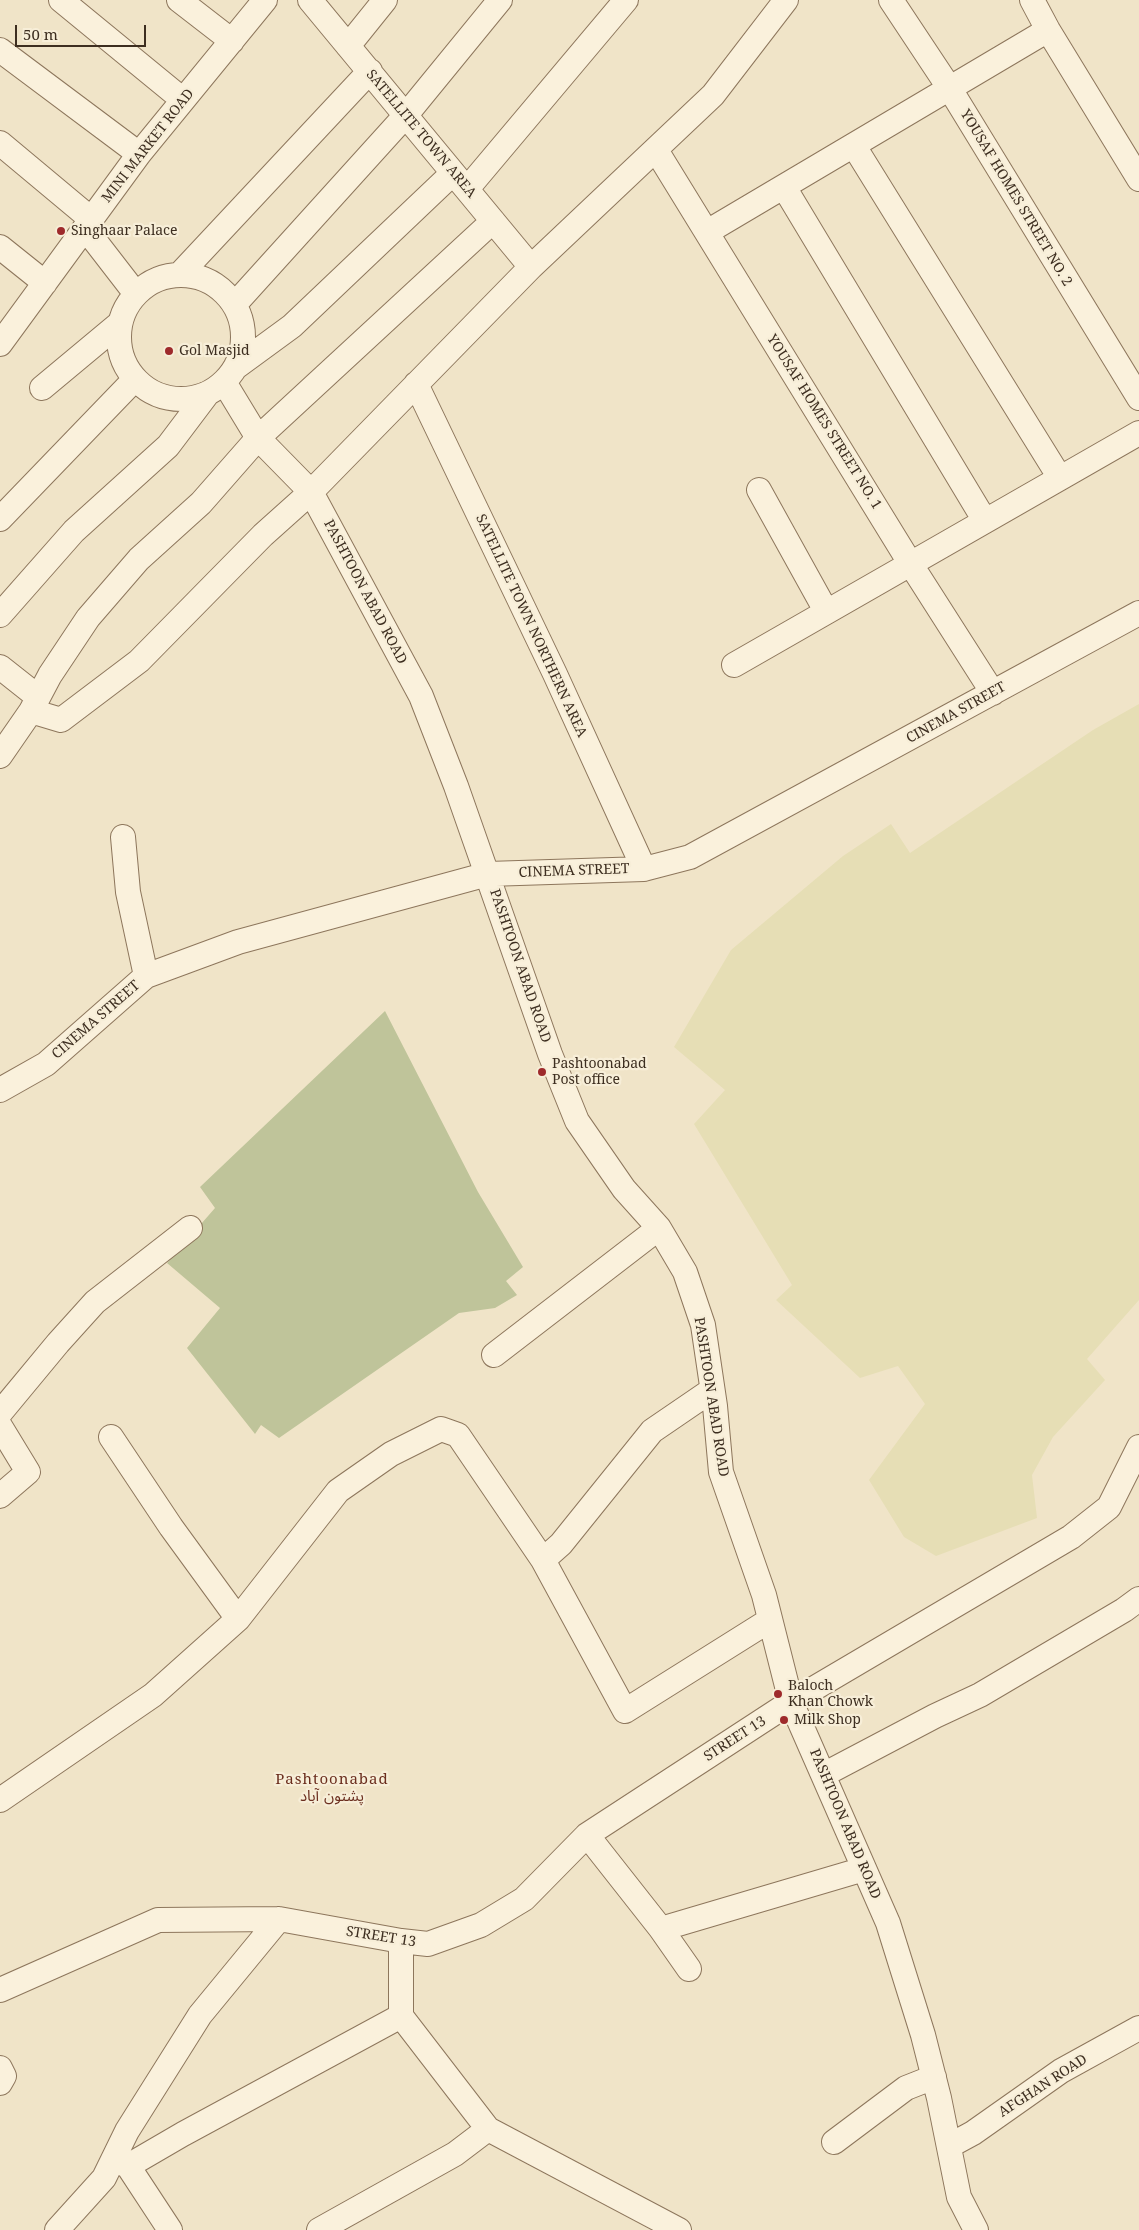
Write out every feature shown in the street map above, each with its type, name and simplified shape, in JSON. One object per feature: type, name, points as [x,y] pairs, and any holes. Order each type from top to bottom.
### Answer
[{"type":"street","points":[[61,0],[183,100]]},
{"type":"street","points":[[178,0],[232,41]]},
{"type":"street","name":"MINI MARKET ROAD","points":[[4,329],[45,282],[139,154],[265,0]]},
{"type":"street","name":"SATELLITE TOWN AREA","points":[[310,0],[532,268]]},
{"type":"street","points":[[348,46],[385,0]]},
{"type":"street","points":[[235,304],[406,115],[500,0]]},
{"type":"street","points":[[0,615],[74,531],[168,446],[223,381],[243,346],[243,324],[235,304],[221,288],[202,277],[181,274],[160,277],[141,288],[127,305],[120,323],[119,343],[121,353],[124,362],[135,379],[150,392],[169,398],[189,399],[223,381],[292,326],[460,181],[626,0]]},
{"type":"street","points":[[0,667],[35,704],[61,720],[139,661],[263,535],[311,492],[532,268],[713,95],[786,0]]},
{"type":"street","name":"YOUSAF HOMES STREET NO. 2","points":[[891,0],[950,88],[1139,398]]},
{"type":"street","points":[[1032,0],[1048,30],[1139,179]]},
{"type":"street","points":[[707,232],[1048,30]]},
{"type":"street","points":[[0,50],[139,154]]},
{"type":"street","points":[[181,274],[370,72]]},
{"type":"street","points":[[0,143],[88,224],[136,294]]},
{"type":"street","points":[[854,146],[1060,478]]},
{"type":"street","name":"YOUSAF HOMES STREET NO. 1","points":[[656,150],[910,563],[993,693]]},
{"type":"street","points":[[784,187],[984,521]]},
{"type":"street","points":[[0,756],[35,704],[50,675],[88,618],[138,559],[202,502],[258,438],[493,221]]},
{"type":"street","points":[[0,247],[45,282]]},
{"type":"street","points":[[42,388],[120,323]]},
{"type":"street","points":[[0,519],[135,379]]},
{"type":"street","name":"PASHTOON ABAD ROAD","points":[[223,381],[258,438],[311,492],[421,696],[488,874],[550,1054],[576,1121],[624,1189],[658,1228],[685,1272],[703,1325],[721,1472],[764,1595],[792,1702],[888,1923],[934,2077],[959,2197],[976,2230]]},
{"type":"street","name":"SATELLITE TOWN NORTHERN AREA","points":[[416,384],[555,674],[644,869]]},
{"type":"street","points":[[734,664],[1139,433]]},
{"type":"street","points":[[759,490],[826,611]]},
{"type":"street","name":"CINEMA STREET","points":[[0,1090],[46,1064],[146,976],[238,942],[488,874],[644,869],[690,857],[1139,613]]},
{"type":"street","points":[[123,837],[128,892],[146,976]]},
{"type":"street","points":[[0,1413],[95,1302],[190,1228]]},
{"type":"street","points":[[494,1355],[658,1228]]},
{"type":"street","points":[[543,1560],[562,1544],[652,1431],[712,1390]]},
{"type":"street","points":[[0,1426],[28,1472],[0,1496]]},
{"type":"street","points":[[0,1800],[153,1695],[238,1619],[338,1491],[391,1454],[441,1429],[458,1436],[543,1560],[625,1711],[770,1620]]},
{"type":"street","points":[[111,1437],[171,1527],[238,1619]]},
{"type":"street","name":"STREET 13","points":[[2,1983],[158,1920],[279,1919],[401,1941],[428,1944],[481,1925],[524,1899],[587,1835],[792,1702],[1071,1537],[1109,1507],[1139,1447]]},
{"type":"street","points":[[823,1775],[980,1695],[1124,1610],[1139,1599]]},
{"type":"street","points":[[587,1835],[661,1929],[689,1969]]},
{"type":"street","points":[[661,1929],[864,1869]]},
{"type":"street","points":[[170,2230],[121,2163],[127,2131],[200,2014],[279,1919]]},
{"type":"street","points":[[401,1941],[401,2016],[488,2129],[679,2230]]},
{"type":"street","points":[[57,2230],[104,2178],[121,2163],[182,2134],[401,2016]]},
{"type":"street","name":"AFGHAN ROAD","points":[[949,2146],[973,2133],[1061,2071],[1138,2033]]},
{"type":"street","points":[[0,2068],[4,2076],[0,2083]]},
{"type":"street","points":[[834,2142],[906,2088],[934,2077]]},
{"type":"street","points":[[319,2230],[455,2154],[488,2129]]},
{"type":"shaded area","points":[[1139,704],[1139,1300],[1087,1359],[1105,1380],[1053,1437],[1032,1475],[1037,1518],[936,1556],[904,1537],[869,1480],[925,1404],[898,1366],[860,1378],[776,1300],[792,1285],[694,1124],[725,1090],[674,1047],[731,950],[843,856],[891,824],[910,853],[1093,730]]},
{"type":"green space","points":[[385,1011],[478,1192],[523,1267],[506,1281],[517,1295],[495,1308],[459,1313],[279,1438],[261,1425],[255,1434],[187,1348],[220,1308],[167,1263],[215,1208],[200,1187]]},
{"type":"place","name":"Singhaar Palace","points":[[61,231]]},
{"type":"place","name":"Gol Masjid","points":[[169,351]]},
{"type":"place","name":"Pashtoonabad Post office","points":[[542,1072]]},
{"type":"place","name":"Baloch Khan Chowk","points":[[778,1694]]},
{"type":"place","name":"Milk Shop","points":[[784,1720]]},
{"type":"district","name":"Pashtoonabad پشتون آباد","points":[[332,1788]]}]
